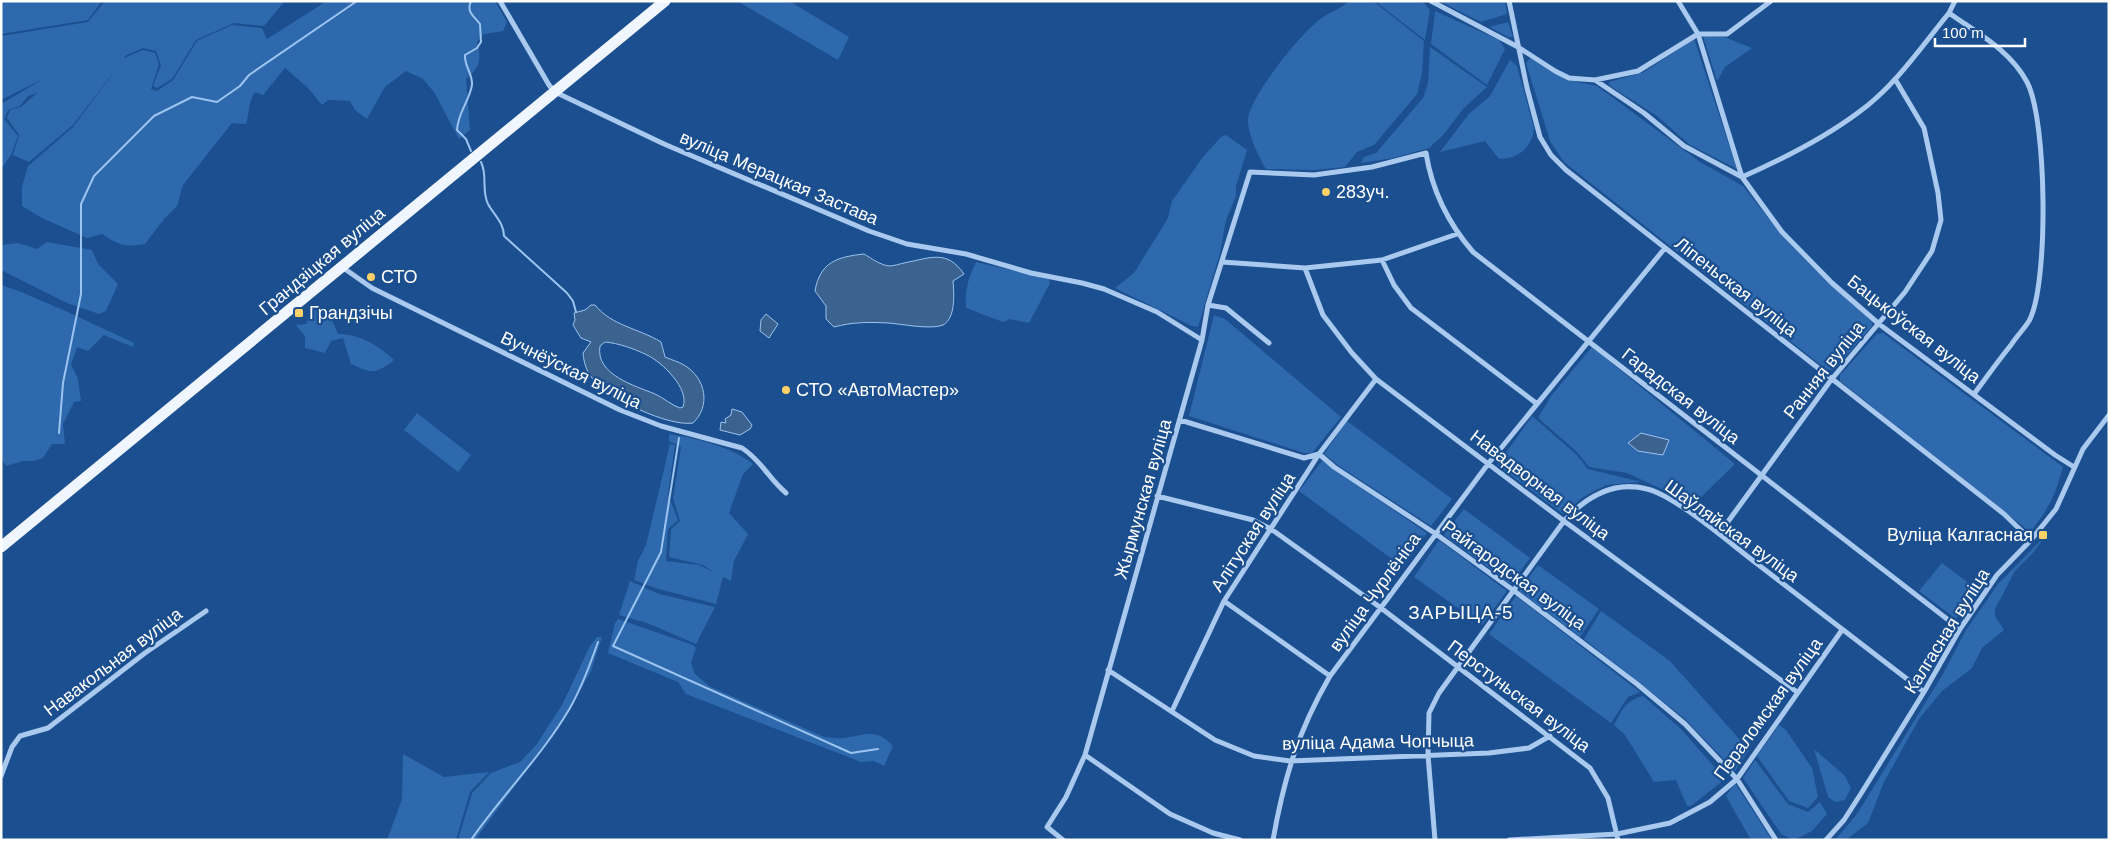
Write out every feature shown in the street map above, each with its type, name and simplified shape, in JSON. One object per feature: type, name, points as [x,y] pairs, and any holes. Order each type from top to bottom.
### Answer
[{"type":"main road","name":"Грандзіцкая вуліца","points":[[1,547],[665,1]]},
{"type":"street","points":[[500,1],[549,85],[555,92]]},
{"type":"street","points":[[1431,1],[1518,47],[1569,78],[1595,80],[1638,71],[1698,34],[1727,34],[1772,1]]},
{"type":"street","name":"Ліпеньская вуліца","points":[[1509,1],[1527,88],[1540,137],[1551,155],[1566,170],[2004,514],[2031,540]]},
{"type":"street","name":"Бацькоўская вуліца","points":[[1678,1],[1698,34],[1742,177],[1782,232],[1832,283],[1879,324],[2055,456],[2074,467]]},
{"type":"street","points":[[1595,80],[1644,113],[1684,146],[1742,177],[1796,153],[1860,112],[1896,79],[1948,13],[1955,1]]},
{"type":"street","points":[[1948,13],[2004,52],[2028,82],[2037,112],[2043,172],[2042,236],[2038,290],[2029,320],[1974,394]]},
{"type":"street","name":"Ранняя вуліца","points":[[1719,534],[1831,380],[1905,292],[1932,251],[1941,220],[1938,193],[1924,128],[1896,79]]},
{"type":"street","name":"вуліца Мерацкая Застава","points":[[555,92],[664,144],[894,240],[966,254],[1031,273],[1104,289],[1157,312],[1202,340]]},
{"type":"street","name":"Гарадская вуліца","points":[[1250,172],[1314,175],[1372,167],[1426,153],[1430,178],[1457,234],[1485,261],[1960,629]]},
{"type":"street","name":"Жырмунская вуліца","points":[[1063,840],[1046,827],[1066,797],[1085,755],[1202,340],[1208,305],[1250,172]]},
{"type":"street","points":[[1222,262],[1305,268],[1382,260],[1457,234]]},
{"type":"street","name":"вуліца Чурлёніса","points":[[1273,840],[1290,761],[1314,702],[1330,676],[1488,464],[1536,403],[1665,248]]},
{"type":"street","points":[[1382,260],[1394,285],[1411,308],[1536,403]]},
{"type":"street","name":"Вучнёўская вуліца","points":[[342,266],[372,288],[620,410],[661,426],[742,448],[753,455],[777,486],[786,493]]},
{"type":"street","name":"Навадворная вуліца","points":[[1305,268],[1323,315],[1352,353],[1376,379],[1564,521],[1797,692]]},
{"type":"street","points":[[1208,305],[1226,308],[1269,343]]},
{"type":"street","name":"Алітуская вуліца","points":[[1172,711],[1224,601],[1319,454],[1376,379]]},
{"type":"street","name":"Калгасная вуліца","points":[[1826,840],[1849,813],[1924,692],[1960,629],[1997,575],[2031,540],[2056,509],[2083,449],[2109,415]]},
{"type":"street","points":[[1180,420],[1304,458],[1319,454]]},
{"type":"street","name":"Райгародская вуліца","points":[[1319,454],[1334,467],[1436,534],[1513,590],[1637,684],[1685,724],[1737,779],[1776,840]]},
{"type":"street","name":"Шаўляйская вуліца","points":[[1435,840],[1428,755],[1430,713],[1439,693],[1564,521],[1584,501],[1610,488],[1632,486],[1661,494],[1719,534],[1924,692]]},
{"type":"street","name":"Перстуньская вуліца","points":[[1157,496],[1253,520],[1271,529],[1381,608],[1590,768],[1608,798],[1618,837]]},
{"type":"street","points":[[1224,601],[1330,676]]},
{"type":"street","name":"Навакольная вуліца","points":[[1,776],[12,747],[20,736],[48,728],[145,652],[206,610]]},
{"type":"street","name":"Пераломская вуліца","points":[[1509,840],[1618,837],[1670,823],[1710,802],[1737,779],[1842,630]]},
{"type":"street","name":"вуліца Адама Чопчыца","points":[[1108,670],[1215,740],[1254,756],[1290,761],[1489,753],[1529,748],[1550,736]]},
{"type":"street","points":[[1085,755],[1170,814],[1213,833],[1240,840]]},
{"type":"shaded area","points":[[1,1],[102,1],[88,20],[1,34]]},
{"type":"shaded area","points":[[105,1],[285,1],[264,26],[234,23],[196,40],[172,79],[157,88],[153,86],[161,65],[156,51],[143,48],[125,56],[124,58],[143,50],[155,53],[159,64],[151,89],[157,91],[173,80],[197,41],[232,25],[262,28],[267,39],[327,1],[495,1],[507,22],[503,31],[484,34],[477,42],[479,62],[466,79],[470,130],[459,139],[434,92],[423,79],[406,71],[385,87],[367,119],[355,110],[350,101],[328,100],[322,105],[308,88],[285,68],[263,95],[255,92],[251,100],[246,124],[232,123],[183,185],[177,206],[164,219],[145,244],[127,245],[113,241],[102,234],[87,238],[42,218],[22,206],[22,187],[28,166],[73,127],[123,60],[73,125],[29,162],[13,155],[19,135],[7,118],[10,110],[21,107],[37,93],[28,96],[20,106],[8,110],[4,119],[18,136],[11,155],[1,169],[1,104],[45,78],[1,100],[1,36],[88,22]]},
{"type":"shaded area","points":[[737,1],[789,1],[849,37],[838,60]]},
{"type":"shaded area","points":[[1349,1],[1373,1],[1424,41],[1422,74],[1417,94],[1374,145],[1357,152],[1345,167],[1313,170],[1266,169],[1249,131],[1248,119],[1251,109],[1267,80],[1303,35],[1323,17]]},
{"type":"shaded area","points":[[1375,1],[1423,2],[1430,10],[1425,40]]},
{"type":"shaded area","points":[[1505,1],[1507,14],[1481,22],[1441,2]]},
{"type":"shaded area","points":[[1435,11],[1499,40],[1505,49],[1487,85],[1431,44]]},
{"type":"shaded area","points":[[1508,22],[1513,37],[1508,37],[1490,27]]},
{"type":"shaded area","points":[[1703,36],[1724,37],[1752,48],[1725,67],[1717,81]]},
{"type":"shaded area","points":[[1694,39],[1737,169],[1690,145],[1657,116],[1610,86],[1609,82],[1644,72]]},
{"type":"shaded area","points":[[1430,47],[1487,87],[1464,108],[1443,135],[1429,148],[1393,158],[1361,163],[1364,157],[1376,153],[1423,98],[1428,83]]},
{"type":"shaded area","points":[[1530,58],[1569,80],[1597,86],[1700,162],[1743,186],[1783,237],[1808,263],[1872,322],[1872,326],[1835,369],[1827,370],[1564,162],[1550,141],[1526,63]]},
{"type":"shaded area","points":[[1510,60],[1517,66],[1534,128],[1531,141],[1518,154],[1499,159],[1485,141],[1440,152],[1468,115],[1490,96]]},
{"type":"shaded area","points":[[1226,135],[1247,150],[1236,186],[1236,196],[1226,220],[1220,253],[1198,327],[1192,326],[1115,288],[1134,273],[1168,218],[1172,201],[1203,157],[1221,137]]},
{"type":"shaded area","points":[[47,242],[92,250],[98,264],[118,284],[106,311],[99,314],[67,303],[1,270],[1,245],[18,243],[37,249]]},
{"type":"shaded area","points":[[864,254],[879,263],[889,266],[937,257],[951,261],[958,266],[964,274],[953,281],[953,305],[947,322],[943,325],[931,327],[874,322],[834,327],[826,319],[826,306],[815,291],[817,281],[821,273],[831,263],[838,259]]},
{"type":"shaded area","points":[[976,262],[1049,279],[1050,283],[1029,323],[1010,319],[1003,322],[966,308],[968,284]]},
{"type":"shaded area","points":[[1,285],[70,313],[134,343],[133,347],[104,335],[88,351],[77,347],[71,364],[78,379],[81,401],[74,402],[63,424],[65,444],[52,444],[43,458],[6,466],[1,458]]},
{"type":"shaded area","points":[[591,305],[595,305],[609,318],[661,342],[665,357],[682,364],[697,377],[704,392],[704,401],[699,416],[693,423],[669,420],[639,410],[611,394],[592,378],[588,372],[583,353],[591,342],[581,338],[573,325],[575,320],[574,313],[585,310]],"holes":[[[605,342],[637,351],[660,364],[679,384],[684,400],[683,407],[677,407],[655,394],[618,378],[610,372],[600,356],[600,346]]]},
{"type":"shaded area","points":[[313,309],[333,322],[338,334],[354,336],[369,342],[394,360],[383,368],[374,371],[351,364],[343,338],[331,341],[325,353],[305,348],[305,336],[296,325],[306,324]]},
{"type":"shaded area","points":[[766,314],[778,324],[769,338],[760,331],[761,320]]},
{"type":"shaded area","points":[[1214,315],[1225,319],[1341,417],[1312,453],[1304,453],[1189,416]]},
{"type":"shaded area","points":[[1883,333],[2063,467],[2051,502],[2030,532],[1840,381],[1840,375],[1877,334]]},
{"type":"shaded area","points":[[1592,347],[1735,464],[1694,504],[1627,473],[1589,467],[1576,451],[1538,418],[1551,396]]},
{"type":"shaded area","points":[[732,409],[742,412],[752,425],[750,429],[740,435],[720,430],[721,422],[726,423],[725,419],[731,415]]},
{"type":"shaded area","points":[[417,413],[471,455],[458,472],[404,430]]},
{"type":"shaded area","points":[[1532,416],[1576,454],[1588,469],[1641,482],[1606,485],[1583,497],[1563,514],[1497,465]]},
{"type":"shaded area","points":[[1347,421],[1452,499],[1431,526],[1339,466],[1324,454]]},
{"type":"shaded area","points":[[1641,433],[1669,440],[1663,455],[1638,451],[1628,443]]},
{"type":"shaded area","points":[[669,434],[724,448],[753,464],[743,474],[729,513],[748,534],[734,561],[731,581],[723,577],[716,604],[655,588],[634,580],[638,561],[646,545],[670,444],[675,445],[668,494],[678,520],[668,529],[666,561],[699,565],[715,573],[703,565],[669,557],[671,529],[680,521],[673,498],[681,447],[669,441]]},
{"type":"shaded area","points":[[1322,461],[1427,533],[1403,567],[1299,491]]},
{"type":"shaded area","points":[[1464,509],[1530,558],[1511,584],[1444,535]]},
{"type":"shaded area","points":[[2048,533],[2032,554],[2015,571],[1995,609],[1995,616],[2004,630],[1982,648],[1972,668],[1942,691],[1919,719],[1884,782],[1868,823],[1846,840],[1835,840],[1857,814],[1943,674],[1966,630],[1998,584]]},
{"type":"shaded area","points":[[1439,540],[1507,591],[1482,625],[1414,577]]},
{"type":"shaded area","points":[[1942,563],[1977,589],[1956,619],[1919,591]]},
{"type":"shaded area","points":[[1538,565],[1599,609],[1580,637],[1519,591]]},
{"type":"shaded area","points":[[630,581],[659,594],[715,607],[696,644],[647,623],[619,615]]},
{"type":"shaded area","points":[[1516,596],[1640,692],[1628,697],[1611,723],[1489,634]]},
{"type":"shaded area","points":[[1601,611],[1670,661],[1749,750],[1735,771],[1684,718],[1584,639]]},
{"type":"shaded area","points":[[618,619],[693,645],[696,648],[691,663],[695,674],[709,686],[824,737],[842,738],[870,734],[887,740],[893,746],[884,766],[874,761],[861,762],[686,694],[678,682],[608,653],[615,623]]},
{"type":"shaded area","points":[[597,637],[602,637],[591,671],[563,721],[475,840],[458,840],[472,793],[491,773],[520,762],[536,745],[562,705],[590,646]]},
{"type":"shaded area","points":[[1643,696],[1681,729],[1725,779],[1691,806],[1687,806],[1676,780],[1654,782],[1625,735],[1614,725],[1628,703]]},
{"type":"shaded area","points":[[1779,725],[1786,730],[1812,768],[1818,797],[1808,808],[1789,801],[1757,756]]},
{"type":"shaded area","points":[[1814,749],[1845,776],[1851,788],[1845,800],[1835,802],[1828,797]]},
{"type":"shaded area","points":[[403,754],[444,777],[489,772],[470,792],[456,840],[387,840],[402,799]]},
{"type":"shaded area","points":[[1755,760],[1788,804],[1808,812],[1820,802],[1827,814],[1812,831],[1794,840],[1781,834],[1743,778]]},
{"type":"shaded area","points":[[1735,783],[1772,840],[1751,840],[1726,796]]},
{"type":"waterway","points":[[59,433],[63,383],[81,294],[81,204],[94,176],[154,116],[192,97],[217,102],[240,86],[249,75],[357,1]]},
{"type":"waterway","points":[[471,1],[469,8],[480,24],[481,42],[477,48],[465,55],[472,85],[469,97],[459,118],[457,130],[466,139],[471,151]]},
{"type":"waterway","points":[[481,162],[484,172],[486,199],[501,223],[504,236],[567,293],[573,301],[576,312]]},
{"type":"waterway","points":[[679,438],[661,552],[613,646],[851,753],[878,749]]},
{"type":"waterway","points":[[471,840],[559,726],[578,692],[598,642]]},
{"type":"place","name":"283уч.","points":[[1326,192]]},
{"type":"place","name":"СТО","points":[[371,277]]},
{"type":"place","name":"Грандзічы","points":[[299,313]]},
{"type":"place","name":"СТО «АвтоМастер»","points":[[786,390]]},
{"type":"place","name":"Вуліца Калгасная","points":[[2043,535]]},
{"type":"district","name":"ЗАРЫЦА-5","points":[[1461,612]]}]
